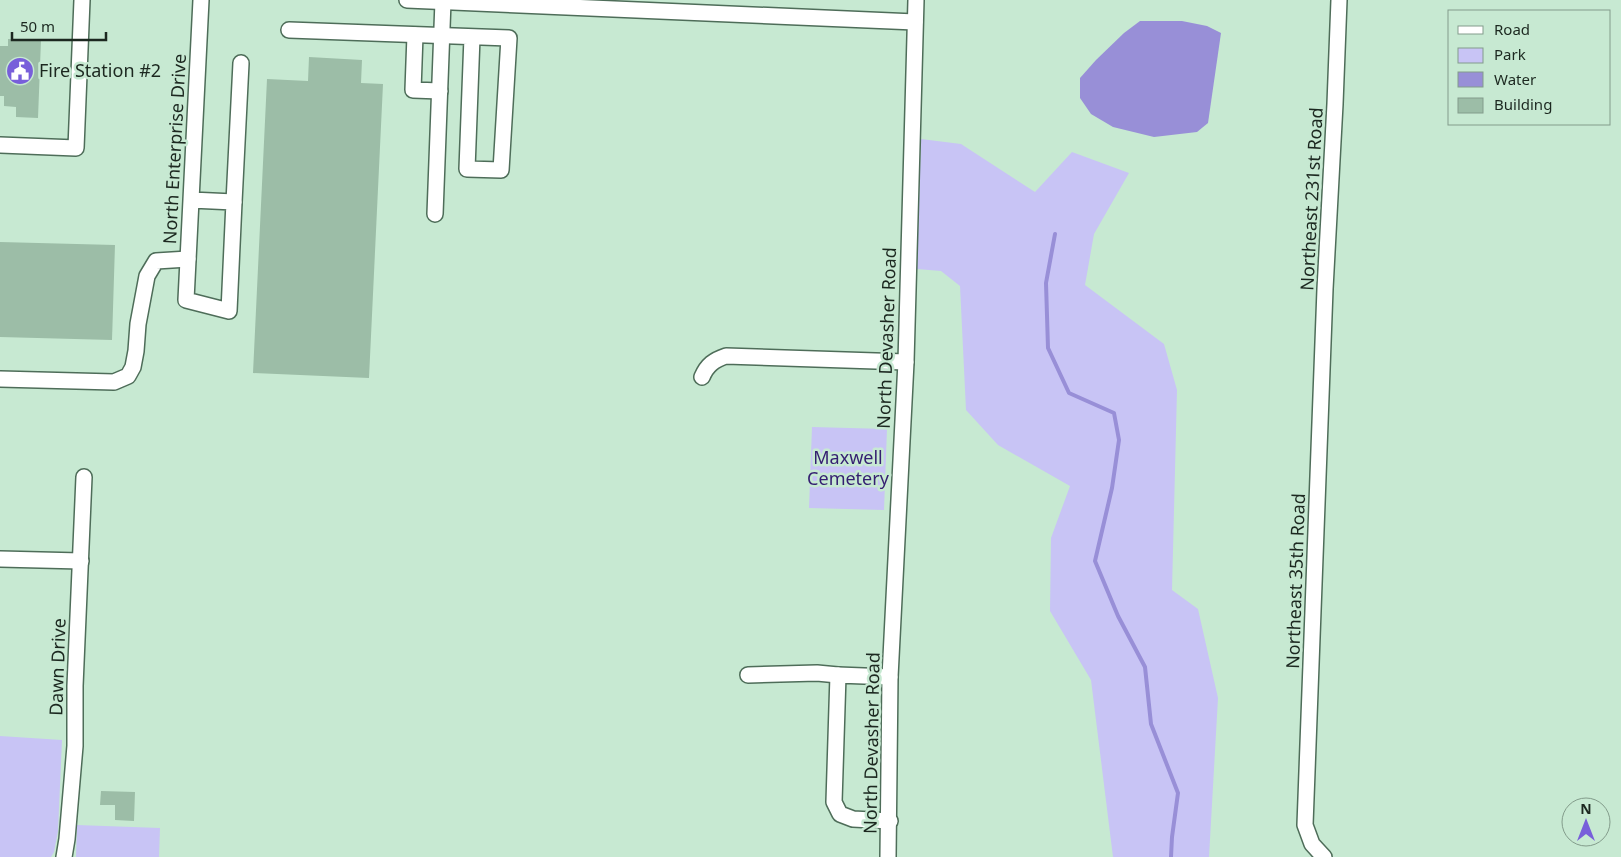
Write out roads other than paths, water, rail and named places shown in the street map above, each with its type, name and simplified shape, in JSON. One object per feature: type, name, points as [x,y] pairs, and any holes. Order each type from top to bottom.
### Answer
[{"type":"street","points":[[0,145],[76,148],[82,0]]},
{"type":"street","name":"North Enterprise Drive","points":[[201,0],[186,300],[229,311],[234,202]]},
{"type":"street","points":[[407,0],[914,22]]},
{"type":"street","name":"North Devasher Road","points":[[888,857],[890,821],[890,677],[906,362],[916,0]]},
{"type":"street","name":"Northeast 231st Road","points":[[1322,400],[1325,289],[1339,0]]},
{"type":"street","points":[[435,214],[443,1]]},
{"type":"street","points":[[289,30],[472,36],[509,38],[502,170],[467,169],[472,36]]},
{"type":"street","points":[[415,35],[413,90],[440,91]]},
{"type":"street","points":[[191,200],[234,202],[241,63]]},
{"type":"street","points":[[0,379],[114,382],[128,376],[135,359],[138,324],[147,276],[156,261],[188,259]]},
{"type":"street","points":[[702,377],[710,363],[726,356],[906,362]]},
{"type":"street","name":"Northeast 35th Road","points":[[1322,400],[1305,824],[1312,844],[1324,857]]},
{"type":"street","name":"Dawn Drive","points":[[64,857],[75,746],[75,686],[84,477]]},
{"type":"street","points":[[0,559],[81,561]]},
{"type":"street","points":[[748,675],[817,673],[890,677]]},
{"type":"street","points":[[838,675],[834,802],[840,814],[853,819],[890,821]]},
{"type":"water","points":[[1140,21],[1182,21],[1207,26],[1221,33],[1208,123],[1197,132],[1154,137],[1113,127],[1091,114],[1080,98],[1080,78],[1124,33]]},
{"type":"waterway","points":[[1055,234],[1046,283],[1048,348],[1069,393],[1114,413],[1119,440],[1112,488],[1095,561],[1118,616],[1145,667],[1151,724],[1178,793],[1171,857]]},
{"type":"place","name":"Fire Station #2","points":[[20,71]]},
{"type":"park label","name":"Maxwell Cemetery","points":[[848,468]]}]
